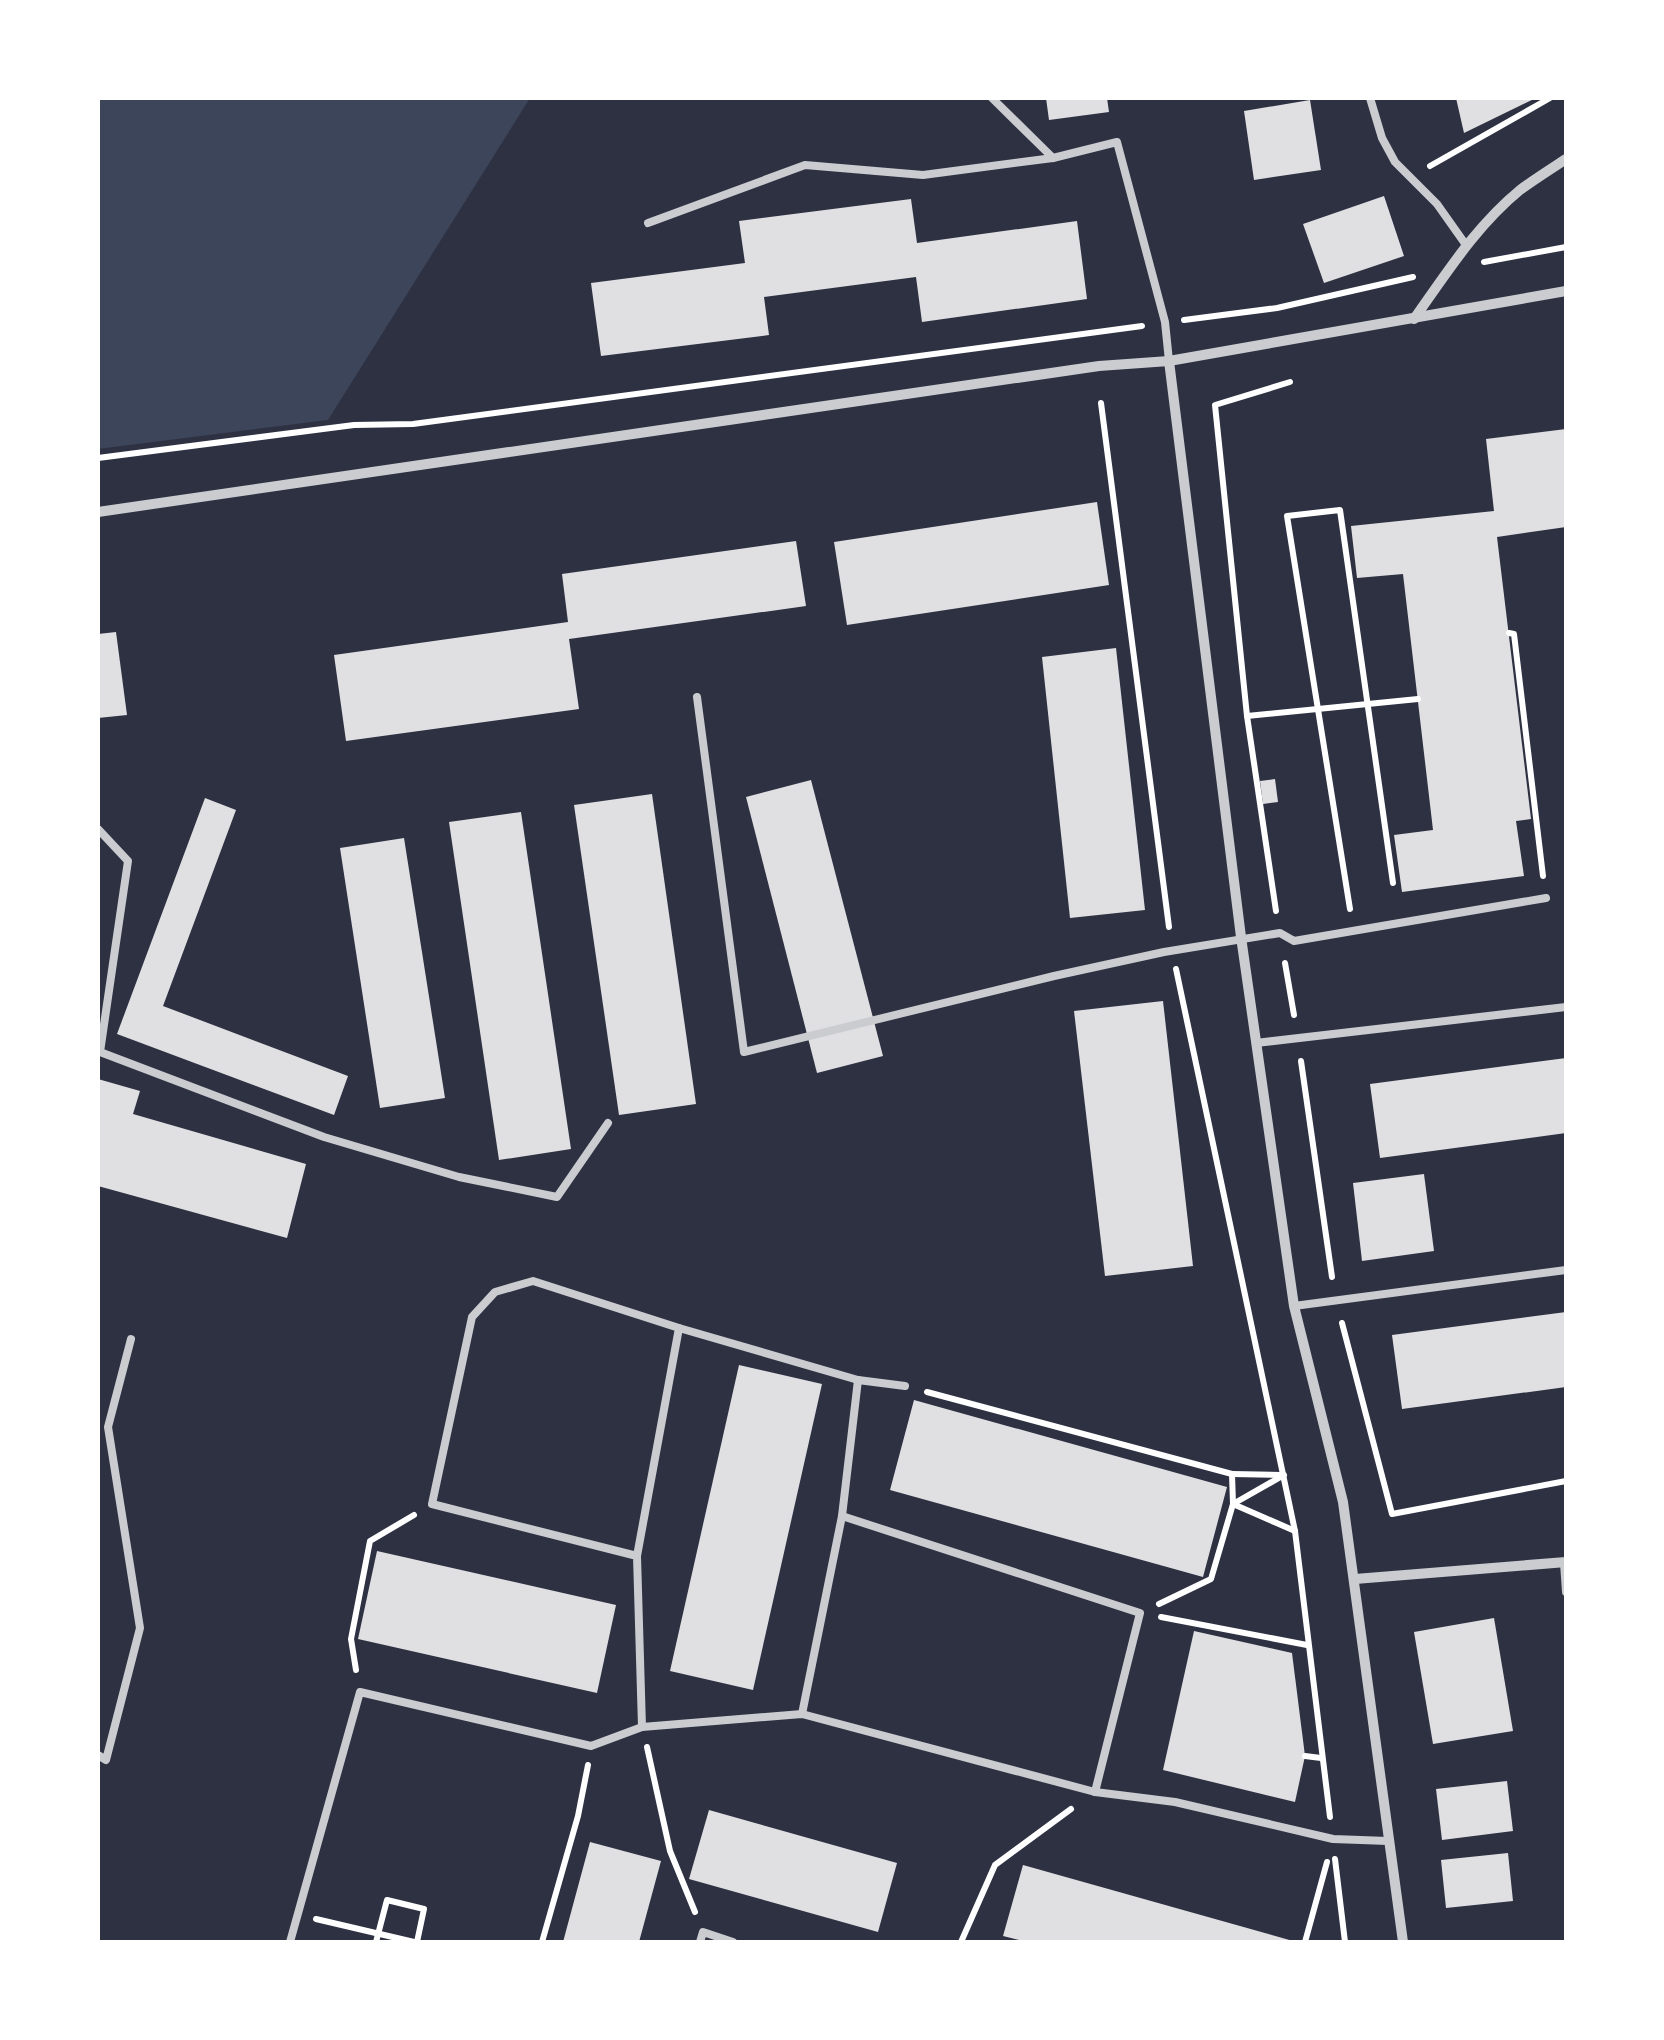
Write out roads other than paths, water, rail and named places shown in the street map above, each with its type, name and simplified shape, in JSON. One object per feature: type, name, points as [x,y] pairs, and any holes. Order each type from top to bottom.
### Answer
[{"type":"street","points":[[1414,319],[1466,245],[1520,190],[1566,159]]},
{"type":"street","points":[[98,512],[1060,372],[1169,361],[1566,291]]},
{"type":"street","points":[[1169,361],[1241,938],[1294,1306],[1343,1502],[1403,1942]]},
{"type":"street","points":[[1355,1579],[1565,1562]]},
{"type":"lane","points":[[992,98],[1052,158]]},
{"type":"lane","points":[[1370,98],[1382,138],[1395,162],[1437,204],[1466,245]]},
{"type":"lane","points":[[648,223],[805,165],[923,175],[1052,158],[1118,142],[1165,322],[1169,361]]},
{"type":"lane","points":[[697,697],[744,1052],[1172,951],[1280,933],[1294,942],[1546,898]]},
{"type":"lane","points":[[98,830],[128,862],[100,1052],[324,1137],[459,1177],[557,1197],[608,1123]]},
{"type":"lane","points":[[1256,1042],[1566,1007]]},
{"type":"lane","points":[[1294,1306],[1566,1270]]},
{"type":"lane","points":[[637,1556],[432,1504],[472,1317],[495,1292],[533,1281],[858,1380],[905,1386]]},
{"type":"lane","points":[[642,1726],[637,1556],[679,1328]]},
{"type":"lane","points":[[98,1755],[106,1760],[140,1628],[108,1426],[132,1338]]},
{"type":"lane","points":[[802,1714],[842,1516],[858,1380]]},
{"type":"lane","points":[[842,1516],[1140,1613],[1095,1792]]},
{"type":"lane","points":[[1565,1562],[1566,1592]]},
{"type":"lane","points":[[290,1942],[360,1692],[591,1746],[642,1726],[802,1714],[1095,1792],[1175,1802],[1333,1839],[1388,1841]]},
{"type":"lane","points":[[700,1942],[703,1932],[734,1942]]}]
